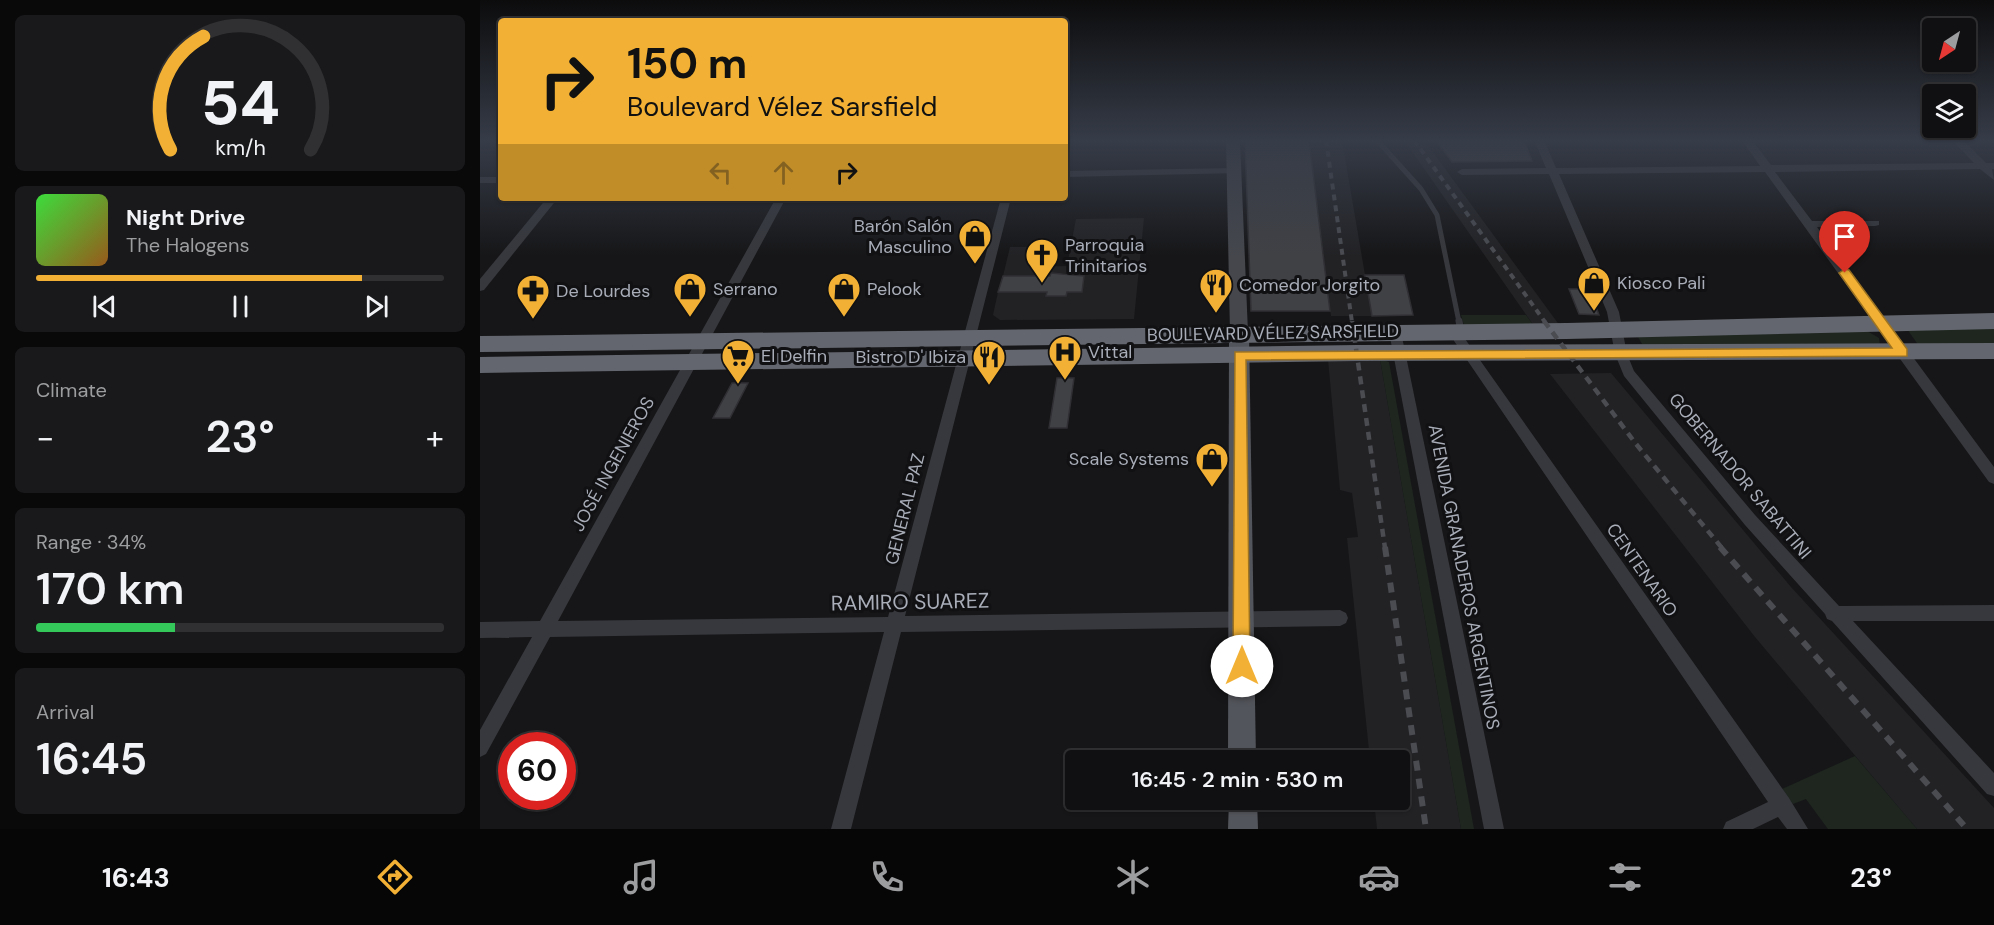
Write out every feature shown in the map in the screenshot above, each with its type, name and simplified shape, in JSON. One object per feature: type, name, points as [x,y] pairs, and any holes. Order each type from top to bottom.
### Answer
[{"type":"highway","name":"BOULEVARD VÉLEZ SARSFIELD","points":[[1398,343],[1458,332],[1994,321]]},
{"type":"highway","name":"BOULEVARD VÉLEZ SARSFIELD","points":[[480,344],[969,337],[1239,344],[1398,343],[1467,353],[1994,351]]},
{"type":"highway","name":"BOULEVARD VÉLEZ SARSFIELD","points":[[480,365],[963,360],[1239,344]]},
{"type":"main road","points":[[1239,344],[1242,750]]},
{"type":"main road","points":[[1243,810],[1243,829]]},
{"type":"street","points":[[1234,179],[1239,344]]},
{"type":"street","name":"GOBERNADOR SABATTINI","points":[[1555,179],[1614,312],[1621,354],[1629,373],[1677,434],[1833,614],[1994,787]]},
{"type":"street","points":[[1775,179],[1994,478]]},
{"type":"street","points":[[480,180],[498,180]]},
{"type":"street","points":[[480,287],[551,201]]},
{"type":"street","name":"JOSÉ INGENIEROS","points":[[480,748],[779,201]]},
{"type":"street","name":"GENERAL PAZ","points":[[841,829],[1005,201]]},
{"type":"street","points":[[1810,224],[1875,224]]},
{"type":"street","name":"CENTENARIO","points":[[1458,332],[1467,353],[1798,829]]},
{"type":"street","name":"AVENIDA GRANADEROS ARGENTINOS","points":[[1398,343],[1494,829]]},
{"type":"street","points":[[1833,614],[1994,613]]},
{"type":"street","name":"RAMIRO SUAREZ","points":[[480,630],[1340,618]]},
{"type":"street","points":[[1733,829],[1782,805]]},
{"type":"lane","points":[[1409,179],[1424,194],[1440,219],[1447,248],[1447,271],[1458,332]]},
{"type":"shaded area","points":[[1314,179],[1349,179],[1372,316],[1331,316]]},
{"type":"shaded area","points":[[1431,179],[1452,179],[1560,326],[1534,326]]},
{"type":"shaded area","points":[[1144,218],[1134,319],[1000,320],[993,315],[998,292],[1047,292],[1046,296],[1065,296],[1067,292],[1082,292],[1084,277],[1070,276],[1070,273],[1051,273],[1050,276],[1003,276],[1010,247],[1033,247],[1029,267],[1067,266],[1076,219]]},
{"type":"shaded area","points":[[1461,315],[1526,315],[1534,326],[1464,325]]},
{"type":"shaded area","points":[[1994,328],[1994,344],[1919,346],[1907,329]]},
{"type":"shaded area","points":[[1867,331],[1879,338],[1880,345],[1642,344],[1638,337]]},
{"type":"shaded area","points":[[1328,359],[1380,359],[1461,829],[1377,829],[1375,810],[1410,810],[1410,750],[1369,750],[1347,538],[1358,537],[1352,493],[1340,490]]},
{"type":"shaded area","points":[[1380,359],[1389,362],[1474,829],[1461,829]]},
{"type":"shaded area","points":[[1611,373],[1791,587],[1994,808],[1994,829],[1917,829],[1755,637],[1550,374]]},
{"type":"shaded area","points":[[1855,756],[1917,829],[1828,829],[1806,799],[1793,804],[1782,789]]},
{"type":"building","points":[[1246,179],[1314,179],[1330,311],[1251,311]]},
{"type":"building","name":"Parroquia Trinitarios","points":[[1051,273],[1084,276],[1082,292],[1067,292],[1066,296],[1046,296],[1047,292],[998,292],[1003,276],[1050,276]]},
{"type":"building","points":[[1365,275],[1404,275],[1413,315],[1372,316]]},
{"type":"building","points":[[1569,289],[1589,289],[1599,315],[1579,314]]},
{"type":"building","points":[[1057,378],[1074,378],[1067,428],[1049,428]]},
{"type":"building","points":[[732,383],[748,383],[730,418],[713,418]]},
{"type":"railway","points":[[1332,179],[1352,322]]},
{"type":"railway","points":[[1442,179],[1545,322]]},
{"type":"railway","points":[[1352,321],[1385,548]]},
{"type":"railway","points":[[1544,321],[1636,444],[1722,548]]},
{"type":"railway","points":[[1385,547],[1426,829]]},
{"type":"railway","points":[[1720,547],[1967,829]]},
{"type":"place","name":"Barón Salón Masculino","points":[[975,265]]},
{"type":"place","name":"Parroquia Trinitarios","points":[[1042,284]]},
{"type":"place","name":"Kiosco Pali","points":[[1594,312]]},
{"type":"place","name":"Comedor Jorgito","points":[[1216,314]]},
{"type":"place","name":"Serrano","points":[[690,318]]},
{"type":"place","name":"Pelook","points":[[844,318]]},
{"type":"place","name":"De Lourdes","points":[[533,320]]},
{"type":"place","name":"Vittal","points":[[1065,381]]},
{"type":"place","name":"El Delfin","points":[[738,385]]},
{"type":"place","name":"Bistro D' Ibiza","points":[[989,386]]},
{"type":"place","name":"Scale Systems","points":[[1212,488]]},
{"type":"route","points":[[1242,666],[1240,355],[1902,353],[1845,273]]}]
